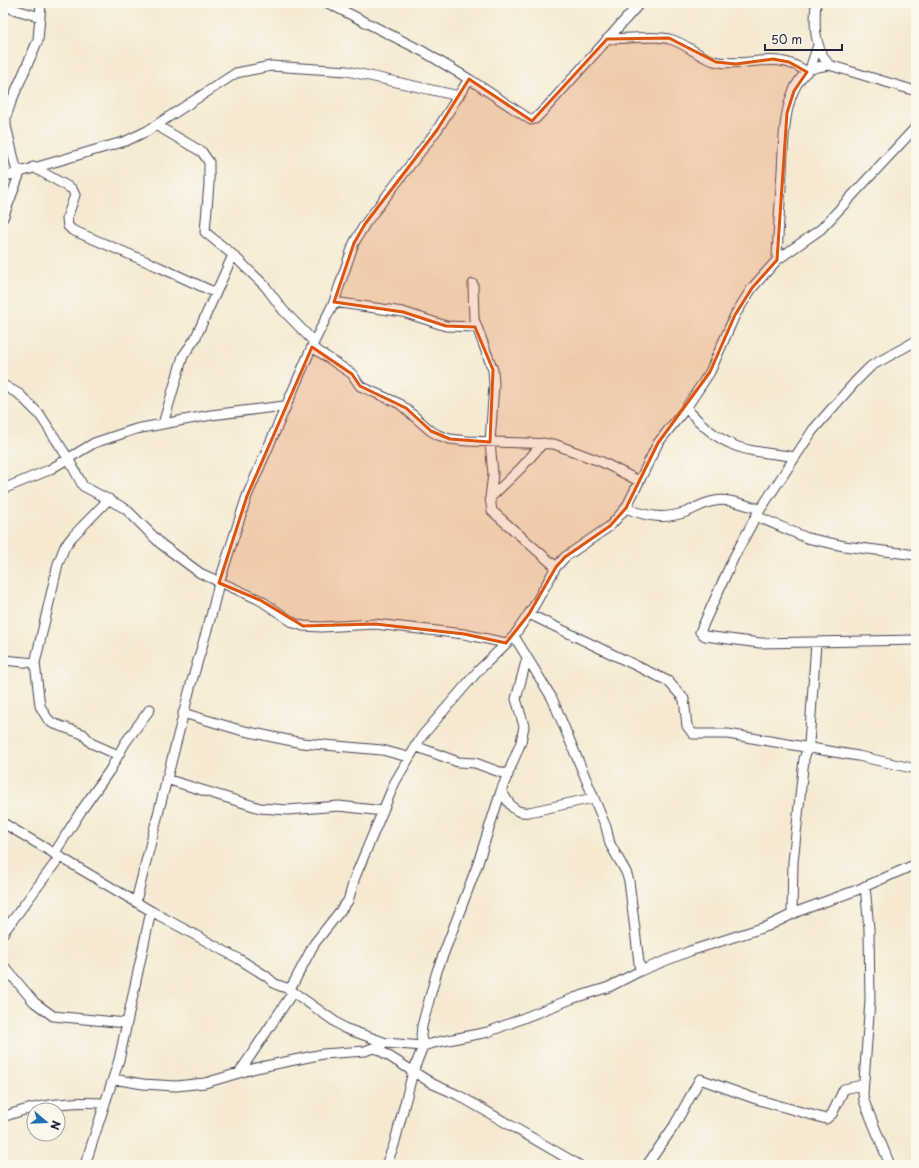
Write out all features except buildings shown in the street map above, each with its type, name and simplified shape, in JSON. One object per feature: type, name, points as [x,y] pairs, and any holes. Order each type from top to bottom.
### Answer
[{"type":"street","points":[[3,218],[19,171],[6,126],[6,117],[38,40],[41,3]]},
{"type":"street","points":[[328,3],[424,52],[469,79],[531,120],[534,119],[640,3]]},
{"type":"street","points":[[816,3],[816,36],[818,45],[829,65]]},
{"type":"street","points":[[3,6],[40,17]]},
{"type":"street","points":[[608,39],[669,38],[701,56],[716,62],[736,64],[752,60],[773,60],[789,62],[809,70],[829,65],[916,91]]},
{"type":"street","points":[[777,260],[783,138],[787,113],[794,91],[809,70],[818,45]]},
{"type":"street","points":[[3,177],[19,171],[126,141],[156,125],[236,73],[271,66],[347,71],[459,96]]},
{"type":"street","points":[[136,901],[183,713],[219,583],[246,496],[284,406],[334,302],[354,243],[365,224],[437,130],[469,79]]},
{"type":"street","points":[[156,125],[206,156],[209,162],[209,184],[205,232],[233,255],[266,286],[283,310],[313,344],[352,374],[360,386],[406,408],[431,431],[450,439],[554,444],[602,462],[639,481]]},
{"type":"street","points":[[239,1073],[291,991],[293,984],[314,944],[348,901],[355,877],[395,782],[415,746],[463,687],[514,636],[529,614],[556,567],[565,557],[610,526],[626,508],[658,443],[686,408],[710,372],[735,315],[752,288],[777,260],[821,229],[916,127]]},
{"type":"street","points":[[33,167],[72,189],[75,195],[67,218],[68,226],[72,230],[216,293]]},
{"type":"street","points":[[164,424],[182,356],[195,340],[233,255]]},
{"type":"street","points":[[473,284],[473,312],[475,327],[493,370],[494,385],[490,442],[493,474],[490,498],[492,511],[556,567]]},
{"type":"street","points":[[334,302],[403,312],[446,326],[475,327]]},
{"type":"street","points":[[916,341],[871,366],[813,430],[758,513],[733,558],[700,629],[701,634],[760,643],[916,640]]},
{"type":"street","points":[[3,385],[19,394],[31,404],[68,458],[82,486],[126,509],[160,544],[200,573],[219,583],[260,600],[285,618],[303,626],[321,627],[375,624],[464,634],[506,643]]},
{"type":"street","points":[[3,488],[50,470],[94,443],[136,429],[211,416],[284,406]]},
{"type":"street","points":[[686,408],[702,425],[730,444],[750,450],[795,457]]},
{"type":"street","points":[[490,498],[521,468],[542,443]]},
{"type":"street","points":[[109,499],[65,546],[58,564],[35,662],[40,706],[47,718],[52,723],[83,734],[91,743],[118,755]]},
{"type":"street","points":[[626,508],[658,517],[684,512],[715,500],[727,501],[758,513],[807,538],[844,546],[916,555]]},
{"type":"street","points":[[529,614],[668,680],[684,699],[687,726],[693,734],[728,734],[858,756],[916,769]]},
{"type":"street","points":[[514,636],[552,698],[615,855],[626,872],[629,881],[640,971]]},
{"type":"street","points":[[792,914],[793,862],[804,759],[807,748],[816,643]]},
{"type":"street","points":[[386,1165],[403,1117],[413,1072],[423,1046],[421,1036],[422,1026],[431,992],[477,866],[501,791],[521,742],[524,729],[516,699],[527,658]]},
{"type":"street","points":[[3,660],[35,662]]},
{"type":"street","points":[[3,933],[56,856],[81,811],[150,709]]},
{"type":"street","points":[[183,713],[240,730],[302,743],[382,750],[408,757]]},
{"type":"street","points":[[415,746],[458,762],[475,763],[508,775]]},
{"type":"street","points":[[166,779],[260,808],[288,810],[339,806],[383,811]]},
{"type":"street","points":[[501,791],[515,810],[519,812],[529,812],[593,798]]},
{"type":"street","points":[[3,823],[56,856],[151,911],[239,959],[266,976],[275,984],[291,991],[344,1028],[386,1043],[423,1046],[488,1032],[574,998],[609,987],[640,971],[690,951],[768,926],[792,914],[865,886],[916,864]]},
{"type":"street","points":[[865,886],[870,929],[870,1001],[862,1085],[864,1101],[890,1165]]},
{"type":"street","points":[[86,1165],[113,1079],[151,911]]},
{"type":"street","points":[[3,965],[34,1002],[53,1016],[126,1024]]},
{"type":"street","points":[[113,1079],[143,1084],[176,1086],[205,1083],[239,1073],[323,1054],[376,1048],[386,1043]]},
{"type":"street","points":[[376,1048],[433,1084],[458,1095],[579,1165]]},
{"type":"street","points":[[648,1165],[674,1126],[699,1080],[756,1099],[826,1119],[832,1114],[844,1089],[862,1085]]},
{"type":"street","points":[[3,1117],[23,1110],[74,1101],[105,1102]]},
{"type":"highlighted area","points":[[669,38],[716,62],[736,64],[773,59],[789,62],[807,72],[794,91],[787,113],[777,260],[752,288],[735,315],[710,372],[658,443],[626,508],[610,526],[565,557],[556,567],[529,614],[506,643],[464,634],[375,624],[303,626],[260,600],[219,583],[247,496],[312,347],[352,374],[360,386],[406,408],[431,431],[450,439],[490,442],[493,370],[475,327],[446,326],[403,312],[334,302],[354,243],[365,224],[437,130],[469,79],[532,121],[607,39]]}]
